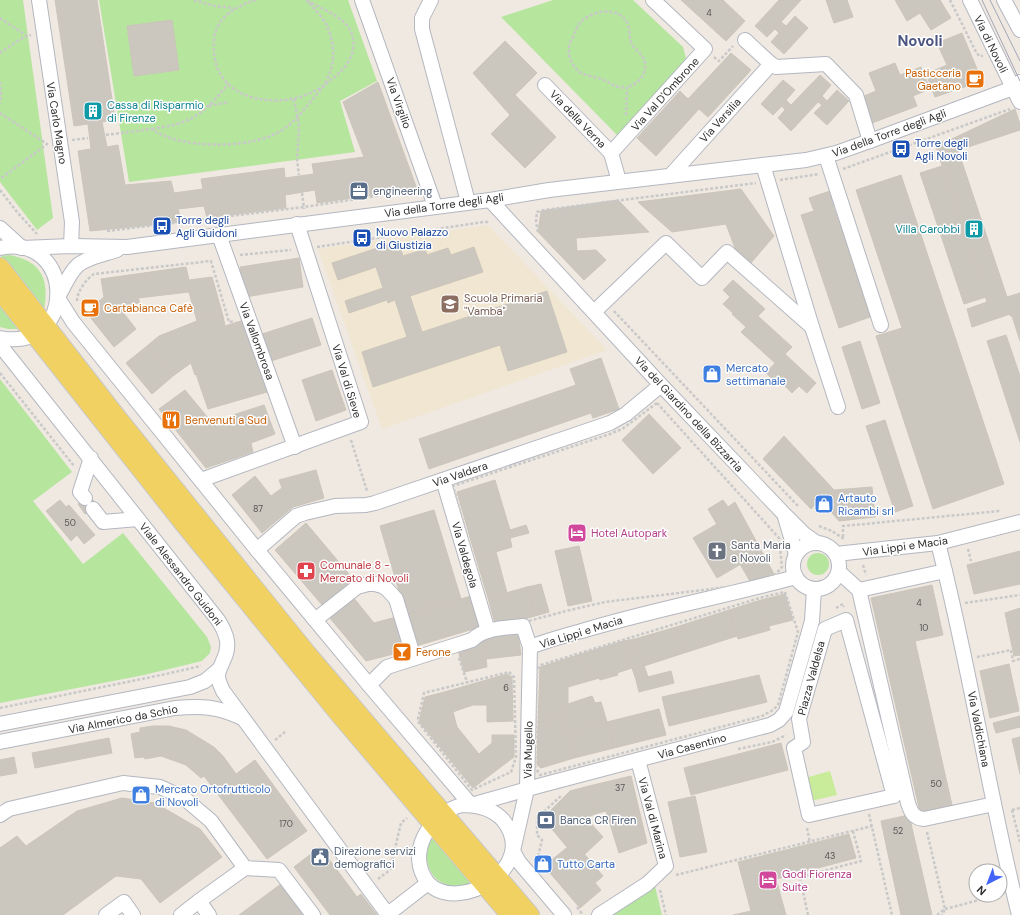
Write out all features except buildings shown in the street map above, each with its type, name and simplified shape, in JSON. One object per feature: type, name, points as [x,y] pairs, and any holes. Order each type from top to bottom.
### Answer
[{"type":"main road","points":[[0,267],[40,329],[189,531],[335,709],[438,819],[493,882],[530,915]]},
{"type":"main road","points":[[0,291],[40,329]]},
{"type":"main road","points":[[493,882],[510,915]]},
{"type":"street","name":"Via Carlo Magno","points":[[39,0],[72,222],[71,246]]},
{"type":"street","name":"Via Virgilio","points":[[362,0],[436,206]]},
{"type":"street","points":[[431,0],[422,18],[422,29],[468,202]]},
{"type":"street","name":"Via Val D'Ombrone","points":[[612,153],[706,49],[652,0]]},
{"type":"street","name":"Via di Novoli","points":[[970,0],[1018,86],[1018,104]]},
{"type":"street","points":[[1004,0],[1018,21]]},
{"type":"street","points":[[745,40],[776,67],[826,64],[856,95],[870,141]]},
{"type":"street","name":"Via Versilia","points":[[670,176],[772,64]]},
{"type":"street","name":"Via della Verna","points":[[545,85],[612,153]]},
{"type":"street","name":"Via della Torre degli Agli","points":[[22,248],[71,246],[127,247],[490,200],[542,191],[763,165],[826,156],[1018,86]]},
{"type":"street","points":[[612,153],[619,181]]},
{"type":"street","points":[[826,156],[881,325]]},
{"type":"street","points":[[763,165],[838,407]]},
{"type":"street","name":"Via del Giardino della Bizzarria","points":[[490,200],[661,385],[784,515],[804,534],[817,543]]},
{"type":"street","name":"Via Val di Sieve","points":[[201,480],[361,422],[302,224]]},
{"type":"street","points":[[0,228],[22,248]]},
{"type":"street","name":"Via Vallombrosa","points":[[219,235],[294,447]]},
{"type":"street","points":[[594,312],[666,243],[702,278],[727,252],[812,327]]},
{"type":"street","points":[[0,248],[11,246],[22,248],[37,254],[50,266],[57,281],[58,298],[54,312],[40,329],[18,339],[0,338]]},
{"type":"street","name":"Via della Torre degli Agli","points":[[58,298],[68,278],[78,265],[127,247]]},
{"type":"street","points":[[58,298],[73,322],[257,550],[471,805]]},
{"type":"street","name":"Viale Alessandro Guidoni","points":[[0,344],[218,620],[224,629],[228,646],[226,654],[218,670]]},
{"type":"street","name":"Via Valdera","points":[[257,550],[296,516],[334,506],[366,505],[375,503],[610,423],[626,414],[661,385]]},
{"type":"street","points":[[91,458],[80,492],[89,504],[103,522],[138,519]]},
{"type":"street","name":"Via Valdegola","points":[[443,480],[488,631]]},
{"type":"street","name":"Via del Giardino della Bizzarria","points":[[784,515],[792,536],[796,554]]},
{"type":"street","name":"Via Lippi e Macia","points":[[836,554],[938,543],[1020,522]]},
{"type":"street","points":[[817,543],[828,545],[836,554],[839,563],[839,572],[834,582],[830,585],[819,589],[814,589],[803,585],[796,577],[793,565],[796,554],[801,548],[817,543]]},
{"type":"street","name":"Via Valdichiana","points":[[938,543],[965,660],[1018,915]]},
{"type":"street","points":[[859,590],[945,570]]},
{"type":"street","points":[[839,572],[859,590],[911,811],[916,817],[924,819],[994,804]]},
{"type":"street","name":"Via Lippi e Macia","points":[[369,685],[386,667],[472,640],[477,635],[488,631],[523,626],[530,647],[613,622],[796,577]]},
{"type":"street","points":[[315,620],[357,587],[368,584],[382,586],[387,589],[396,600],[414,658]]},
{"type":"street","name":"Via Casentino","points":[[471,805],[770,725],[784,716],[786,712],[812,620],[814,589]]},
{"type":"street","name":"Piazza Valdelsa","points":[[846,620],[894,796],[809,815],[794,748],[803,742],[800,719],[825,629],[846,620]]},
{"type":"street","name":"Via Mugello","points":[[513,852],[523,790],[530,647]]},
{"type":"street","points":[[218,670],[218,677],[223,691],[388,914],[428,883]]},
{"type":"street","name":"Via Almerico da Schio","points":[[0,724],[190,686],[205,681],[218,670]]},
{"type":"street","name":"Via Almerico da Schio","points":[[0,742],[175,708],[198,706],[219,709],[244,719]]},
{"type":"street","name":"Via Val di Marina","points":[[599,915],[647,884],[666,866],[638,760]]},
{"type":"street","points":[[3,811],[123,783],[160,787],[184,798],[211,821],[245,868]]},
{"type":"street","points":[[513,852],[507,868],[493,882],[471,894],[455,896],[440,892],[428,883],[421,869],[420,856],[422,842],[426,832],[438,819],[455,807],[462,805],[471,805],[489,809],[499,815],[506,824],[511,833],[513,852],[519,862],[564,915]]},
{"type":"street","points":[[181,915],[245,868],[279,870],[313,915]]},
{"type":"street","points":[[200,901],[209,915]]},
{"type":"street","points":[[106,915],[124,902],[133,915]]},
{"type":"path","points":[[194,0],[215,6],[235,8]]},
{"type":"path","points":[[256,0],[235,8],[219,25],[215,34],[215,63],[218,72],[228,84],[243,94],[251,97],[272,100],[294,98],[311,93],[341,72],[352,55],[352,35],[349,27],[326,10],[306,0]]},
{"type":"path","points":[[152,129],[158,134],[193,144],[224,145],[256,140],[284,129],[297,118],[324,85],[330,72],[333,56],[333,41],[326,23],[306,0]]},
{"type":"path","points":[[950,0],[979,56]]},
{"type":"path","points":[[603,11],[610,11],[617,14],[627,23],[631,41],[644,59],[646,66],[641,78],[632,86],[627,87],[615,87],[602,80],[582,73],[572,63],[569,49],[570,42],[574,36],[578,24],[590,15],[603,11]]},
{"type":"path","points":[[0,18],[27,36]]},
{"type":"path","points":[[0,53],[19,40],[31,35]]},
{"type":"path","points":[[706,49],[719,61],[741,37],[745,40]]},
{"type":"path","points":[[0,82],[0,102]]},
{"type":"path","points":[[106,135],[152,129],[183,122],[208,106],[228,84]]},
{"type":"path","points":[[627,87],[626,118],[628,136]]},
{"type":"path","points":[[294,98],[297,118],[300,126],[297,160],[299,175]]},
{"type":"path","points":[[208,106],[228,102]]},
{"type":"path","points":[[779,180],[832,172],[1018,104]]},
{"type":"path","points":[[0,113],[48,144],[0,179]]},
{"type":"path","points":[[70,140],[88,138]]},
{"type":"path","points":[[544,237],[538,232],[536,222],[537,212],[544,210],[758,183]]},
{"type":"path","points":[[103,232],[304,207],[420,190],[418,185],[428,184]]},
{"type":"path","points":[[0,190],[16,212],[38,235]]},
{"type":"path","points":[[302,193],[304,207],[302,224]]},
{"type":"path","points":[[235,257],[242,255],[311,252],[315,247],[489,221]]},
{"type":"path","points":[[77,304],[77,298],[84,285],[94,274],[211,261],[229,322],[248,317]]},
{"type":"path","points":[[605,302],[800,508]]},
{"type":"path","points":[[518,624],[605,602],[752,584],[775,575],[782,567],[779,538],[657,403]]},
{"type":"path","points":[[357,436],[350,438],[368,494]]},
{"type":"path","points":[[843,538],[843,526],[1005,511]]},
{"type":"path","points":[[816,526],[832,531],[843,538],[846,542]]},
{"type":"path","points":[[967,548],[971,561]]},
{"type":"path","points":[[785,592],[798,632],[778,706],[773,710],[762,716],[540,775],[535,767],[537,669],[541,665],[756,599],[785,592]]},
{"type":"path","points":[[952,605],[1020,595]]},
{"type":"path","points":[[965,660],[1011,650],[1013,661],[1020,659]]},
{"type":"path","points":[[508,672],[514,677],[516,757],[511,772],[472,790],[419,723],[418,719],[424,692],[508,672]]},
{"type":"path","points":[[0,708],[166,674]]},
{"type":"path","points":[[271,742],[285,732]]},
{"type":"path","points":[[540,866],[537,860],[542,840],[537,835],[537,818],[564,793]]},
{"type":"path","points":[[1012,810],[1020,842]]},
{"type":"path","points":[[868,811],[892,915]]},
{"type":"path","points":[[372,883],[390,870],[401,823],[409,817]]},
{"type":"path","points":[[924,819],[945,909],[942,915]]},
{"type":"path","points":[[670,877],[872,826]]},
{"type":"path","points":[[808,915],[800,877],[816,871],[861,861],[853,831]]},
{"type":"path","points":[[647,884],[658,881],[666,915]]},
{"type":"path","points":[[937,915],[945,909],[968,903]]},
{"type":"path","points":[[575,905],[583,915]]},
{"type":"shaded area","name":"Scuola Primaria \"Vamba\"","points":[[488,225],[607,350],[382,429],[318,249]]},
{"type":"green space","points":[[0,0],[23,0],[53,218],[37,230],[0,182]]},
{"type":"green space","points":[[99,0],[348,0],[377,81],[340,101],[355,152],[129,182]]},
{"type":"green space","points":[[553,0],[633,0],[683,47],[686,58],[684,63],[617,135],[501,17]]},
{"type":"green space","points":[[10,255],[30,262],[41,274],[45,290],[44,311],[1,256]]},
{"type":"green space","points":[[0,302],[21,329],[8,329],[0,327]]},
{"type":"green space","points":[[0,379],[72,472],[33,501],[83,564],[123,533],[207,637],[211,647],[210,653],[202,661],[144,675],[0,703]]},
{"type":"green space","points":[[818,553],[826,556],[829,564],[826,572],[818,575],[810,572],[807,564],[810,556]]},
{"type":"green space","points":[[830,771],[837,795],[811,801],[805,778]]},
{"type":"green space","points":[[433,837],[473,883],[452,886],[439,881],[434,876],[430,870],[427,857]]},
{"type":"green space","points":[[655,886],[662,915],[613,915]]},
{"type":"tram line","points":[[982,0],[1020,81]]},
{"type":"tram line","points":[[990,0],[1020,61]]},
{"type":"place","name":"Pasticceria Gaetano","points":[[975,79]]},
{"type":"place","name":"Cassa di Risparmio di Firenze","points":[[93,111]]},
{"type":"place","name":"Torre degli Agli Novoli","points":[[901,149]]},
{"type":"place","name":"engineering","points":[[359,191]]},
{"type":"place","name":"Torre degli Agli Guidoni","points":[[162,226]]},
{"type":"place","name":"Villa Carobbi","points":[[974,229]]},
{"type":"place","name":"Nuovo Palazzo di Giustizia","points":[[362,238]]},
{"type":"place","name":"Scuola Primaria \"Vamba\"","points":[[450,304]]},
{"type":"place","name":"Cartabianca Cafè","points":[[90,308]]},
{"type":"place","name":"Mercato settimanale","points":[[712,374]]},
{"type":"place","name":"Benvenuti a Sud","points":[[171,420]]},
{"type":"place","name":"Artauto Ricambi srl","points":[[824,504]]},
{"type":"place","name":"Hotel Autopark","points":[[577,533]]},
{"type":"place","name":"Santa Maria a Novoli","points":[[717,551]]},
{"type":"place","name":"Comunale 8 - Mercato di Novoli","points":[[306,571]]},
{"type":"place","name":"Ferone","points":[[402,652]]},
{"type":"place","name":"Mercato Ortofrutticolo di Novoli","points":[[141,795]]},
{"type":"place","name":"Banca CR Firen","points":[[546,820]]},
{"type":"place","name":"Direzione servizi demografici","points":[[320,857]]},
{"type":"place","name":"Tutto Carta","points":[[543,864]]},
{"type":"place","name":"Godi Fiorenza Suite","points":[[768,880]]},
{"type":"district","name":"Novoli","points":[[920,41]]}]
